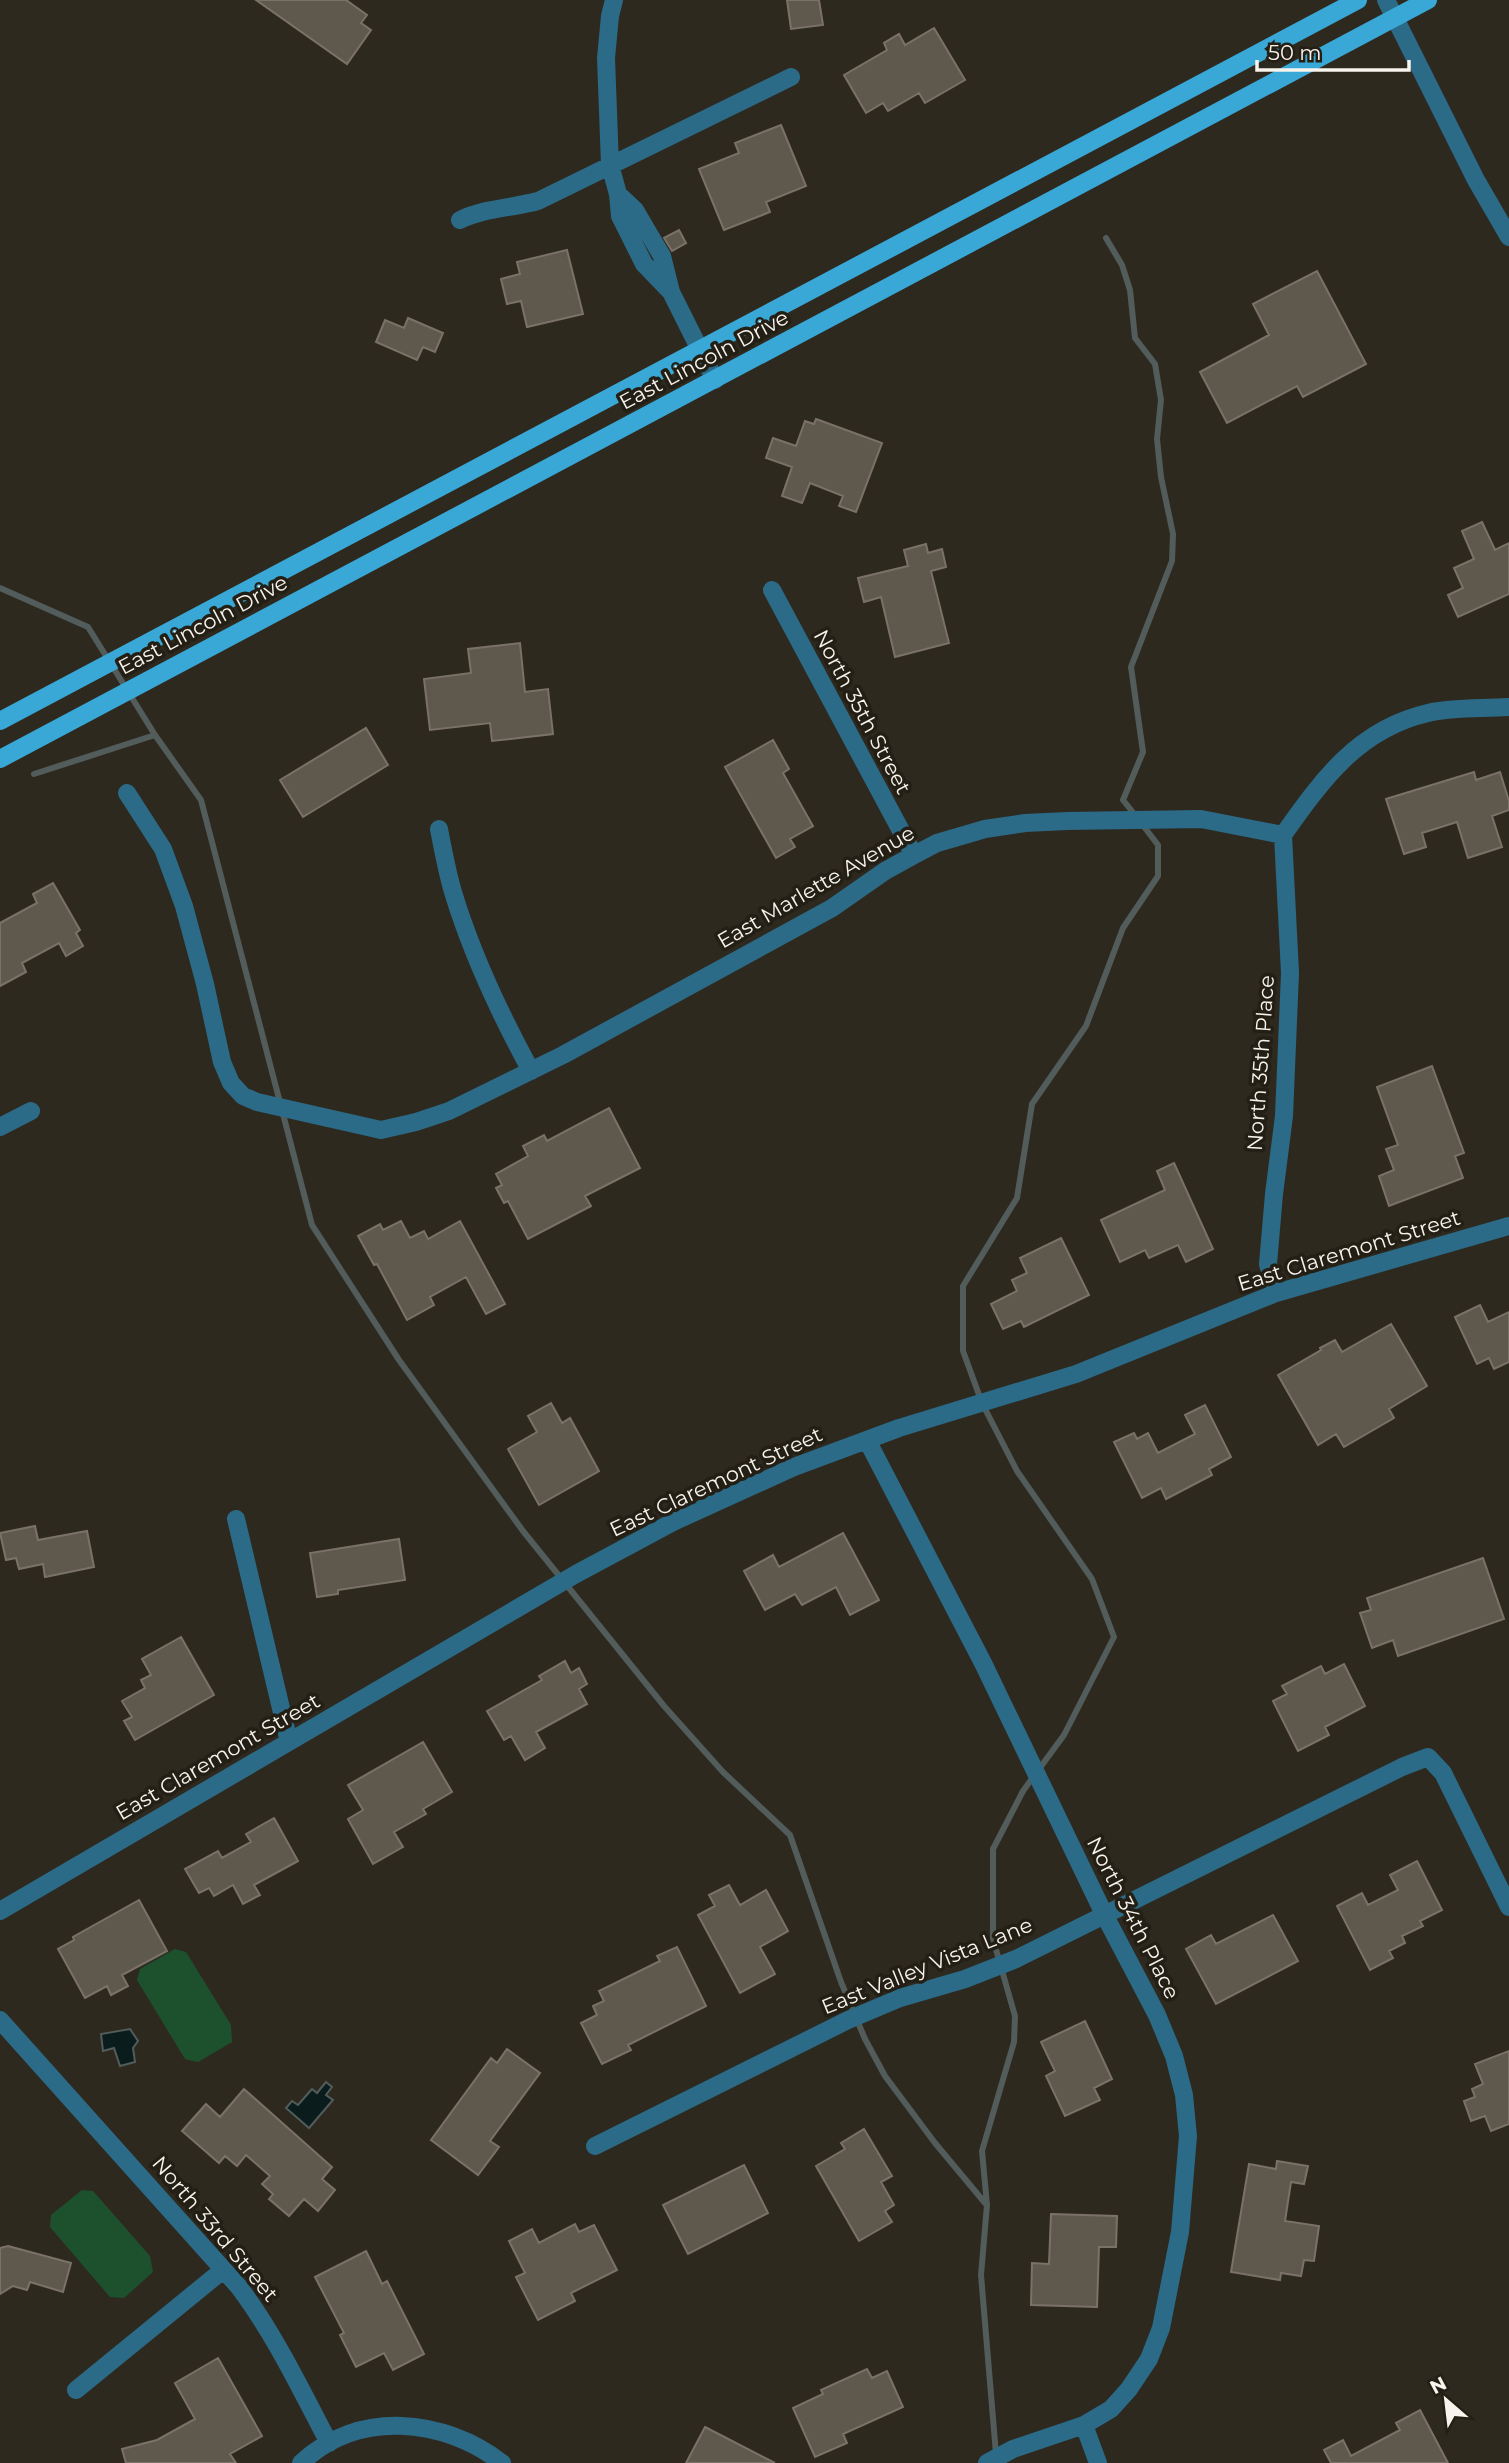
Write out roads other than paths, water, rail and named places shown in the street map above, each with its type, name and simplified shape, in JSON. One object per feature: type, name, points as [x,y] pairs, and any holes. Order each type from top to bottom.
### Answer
[{"type":"main road","name":"East Lincoln Drive","points":[[0,721],[1358,0]]},
{"type":"main road","name":"East Lincoln Drive","points":[[0,759],[1428,0]]},
{"type":"main road","points":[[61,689],[76,718]]},
{"type":"street","points":[[614,0],[607,58],[610,165],[618,194],[635,210],[662,256],[671,292],[715,380]]},
{"type":"street","points":[[1386,0],[1476,180],[1509,237]]},
{"type":"street","points":[[460,220],[477,212],[538,201],[791,77]]},
{"type":"street","name":"North 35th Street","points":[[772,590],[914,855]]},
{"type":"street","points":[[1283,835],[1327,775],[1355,747],[1396,722],[1430,712],[1509,707]]},
{"type":"street","name":"East Marlette Avenue","points":[[127,793],[163,849],[180,894],[205,984],[222,1062],[231,1083],[243,1096],[257,1102],[382,1130],[449,1111],[531,1071],[832,908],[885,870],[937,843],[985,829],[1025,823],[1138,820],[1201,819],[1283,835]]},
{"type":"street","points":[[439,829],[452,890],[473,951],[502,1018],[531,1071]]},
{"type":"street","name":"North 35th Place","points":[[1276,1293],[1269,1264],[1284,1116],[1290,973],[1283,835]]},
{"type":"street","points":[[0,1127],[31,1111]]},
{"type":"street","name":"East Claremont Street","points":[[0,1912],[576,1574],[673,1522],[794,1467],[899,1428],[1076,1374],[1276,1293],[1509,1226]]},
{"type":"street","name":"North 34th Place","points":[[867,1440],[983,1663],[1104,1914],[1157,2015],[1174,2056],[1184,2095],[1188,2136],[1180,2232],[1161,2328],[1149,2359],[1129,2389],[1111,2409],[1084,2425],[1013,2449],[987,2463]]},
{"type":"street","points":[[236,1519],[289,1742]]},
{"type":"street","name":"East Valley Vista Lane","points":[[595,2146],[876,2007],[1017,1959],[1402,1767],[1428,1757],[1443,1773],[1509,1907]]},
{"type":"street","name":"North 33rd Street","points":[[0,2020],[162,2199],[259,2314],[330,2443]]},
{"type":"street","points":[[76,2390],[223,2270]]},
{"type":"street","points":[[1084,2425],[1098,2463]]},
{"type":"street","points":[[301,2463],[330,2443],[354,2433],[381,2427],[415,2426],[448,2432],[484,2449],[502,2463]]},
{"type":"waterway","points":[[1106,238],[1122,265],[1130,290],[1135,338],[1155,364],[1161,400],[1157,439],[1161,477],[1173,534],[1172,561],[1131,667],[1143,752],[1123,800],[1135,815]]},
{"type":"waterway","points":[[0,588],[88,627],[155,735],[201,800],[312,1225],[399,1360],[523,1531],[664,1706],[723,1772],[790,1835],[841,1982],[865,2039],[885,2076],[935,2143],[985,2203]]},
{"type":"waterway","points":[[34,774],[155,735]]},
{"type":"waterway","points":[[996,2454],[981,2275],[987,2205],[982,2151],[1014,2042],[1015,2016],[993,1939],[993,1849],[1023,1791],[1064,1735],[1114,1637],[1092,1579],[1017,1471],[982,1403],[963,1351],[963,1286],[1017,1198],[1032,1104],[1086,1026],[1123,928],[1158,876],[1158,845],[1142,824]]}]
